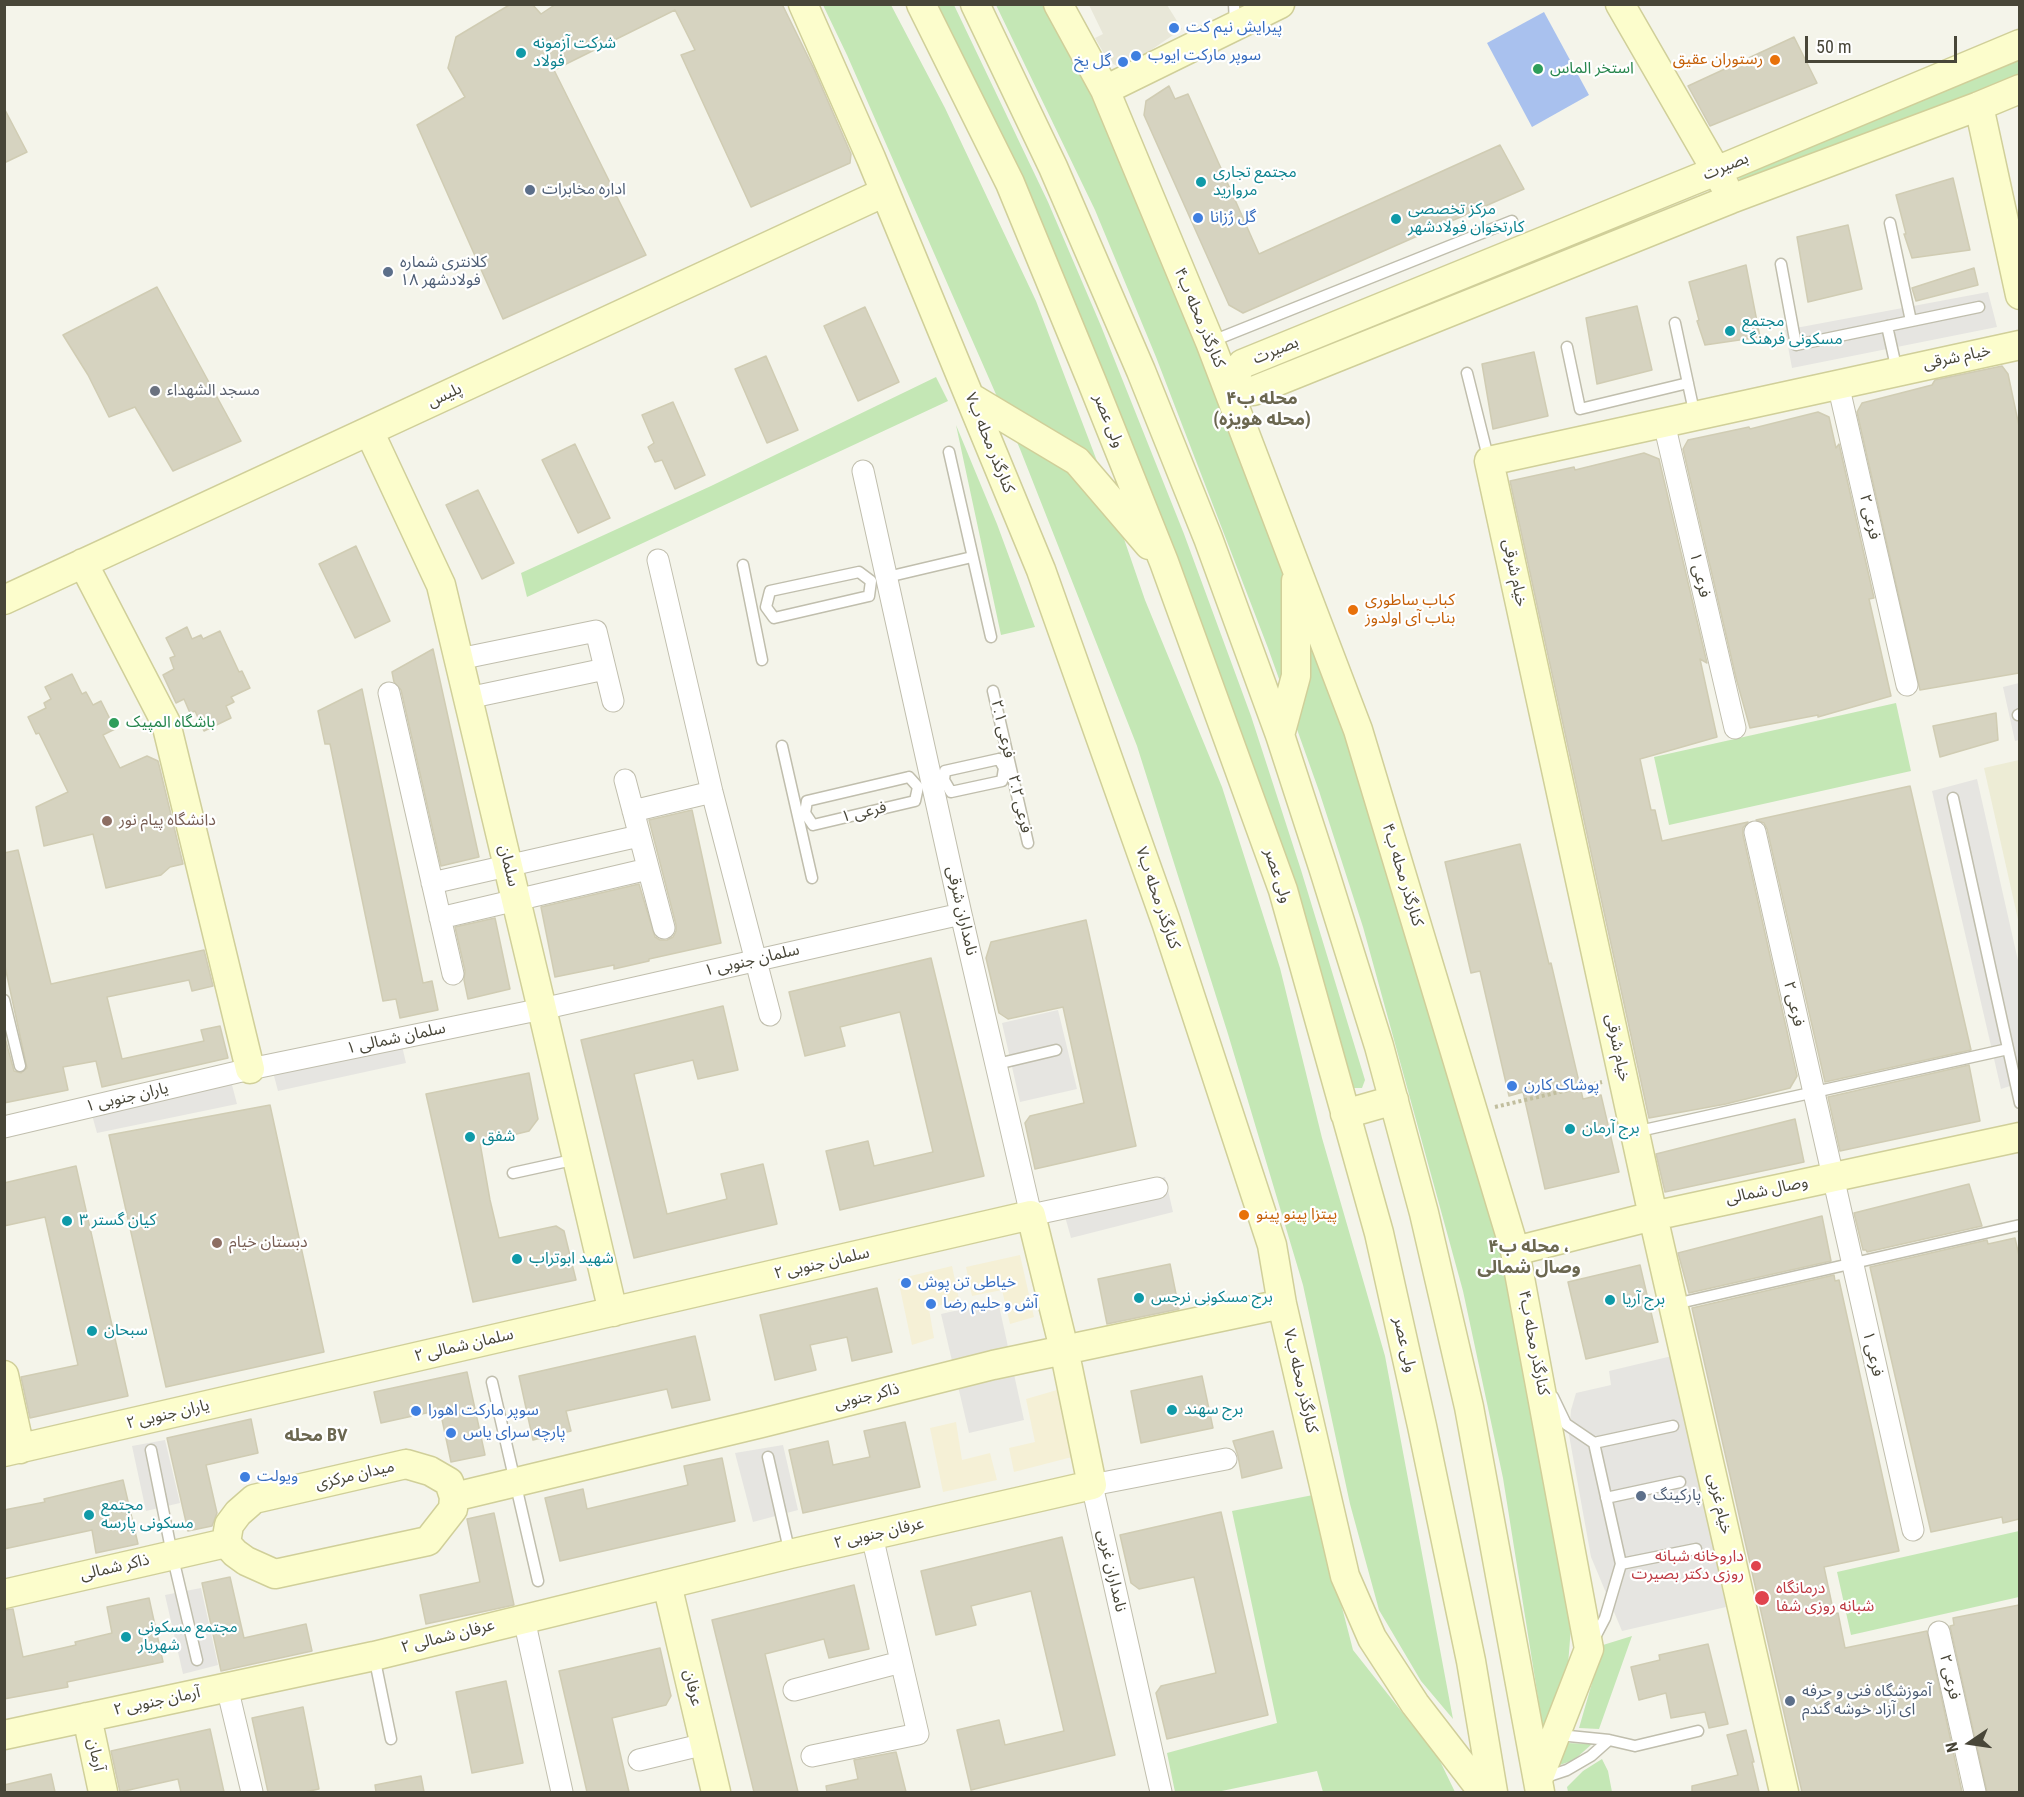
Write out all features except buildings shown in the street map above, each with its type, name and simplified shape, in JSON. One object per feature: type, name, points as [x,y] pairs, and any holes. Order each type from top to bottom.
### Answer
[{"type":"street","name":"کنارگذر محله ب۷","points":[[803,4],[885,192],[1041,570],[1166,922],[1272,1245],[1282,1304],[1345,1576],[1372,1638],[1415,1704],[1483,1792]]},
{"type":"street","name":"ولی عصر","points":[[921,4],[1010,183],[1164,562],[1283,890],[1378,1233],[1422,1426],[1471,1661],[1492,1792]]},
{"type":"street","points":[[975,4],[1053,168],[1141,370],[1208,538],[1280,735],[1327,879],[1394,1100],[1424,1213],[1469,1407],[1539,1786]]},
{"type":"street","name":"کنارگذر محله ب۴","points":[[1058,4],[1105,90],[1210,342],[1358,730],[1515,1251],[1589,1649]]},
{"type":"street","points":[[1105,90],[1235,15],[1280,4]]},
{"type":"street","points":[[1620,4],[1731,199]]},
{"type":"street","name":"بصیرت","points":[[2019,45],[1242,364],[1228,386],[1253,391],[1731,199],[2019,89]]},
{"type":"street","points":[[1979,106],[2015,254],[2019,295]]},
{"type":"street","name":"پلیس","points":[[4,600],[885,192]]},
{"type":"street","name":"خیام شرقی","points":[[1653,1216],[1489,461],[2019,345]]},
{"type":"street","name":"فرعی ۲","points":[[1838,384],[1907,685]]},
{"type":"street","points":[[970,398],[1077,461],[1164,562]]},
{"type":"street","name":"فرعی ۱","points":[[1664,423],[1735,728]]},
{"type":"street","name":"سلمان","points":[[369,431],[441,585],[613,1312]]},
{"type":"street","name":"نامداران شرقی","points":[[863,471],[879,579],[932,783],[1064,1349]]},
{"type":"street","points":[[657,560],[712,792],[770,1015]]},
{"type":"street","points":[[84,563],[166,723],[250,1069]]},
{"type":"street","points":[[1280,735],[1296,676],[1296,564]]},
{"type":"street","points":[[459,659],[596,631],[613,701]]},
{"type":"street","points":[[468,698],[605,669]]},
{"type":"street","points":[[389,693],[453,974]]},
{"type":"street","points":[[625,780],[664,928]]},
{"type":"street","points":[[633,811],[712,792]]},
{"type":"street","name":"فرعی ۲","points":[[1755,832],[1832,1177]]},
{"type":"street","points":[[432,883],[639,836]]},
{"type":"street","points":[[440,918],[648,869]]},
{"type":"street","name":"سلمان جنوبی ۱","points":[[543,1009],[961,914]]},
{"type":"street","name":"سلمان شمالی ۱","points":[[250,1069],[543,1009]]},
{"type":"street","name":"یاران جنوبی ۱","points":[[4,1127],[250,1069]]},
{"type":"street","points":[[1345,1114],[1394,1100]]},
{"type":"street","name":"وصال شمالی","points":[[1515,1251],[1653,1216],[2019,1137]]},
{"type":"street","name":"فرعی ۱","points":[[1832,1177],[1913,1530]]},
{"type":"street","points":[[1031,1215],[1156,1188]]},
{"type":"street","name":"سلمان جنوبی ۲","points":[[613,1312],[1031,1215]]},
{"type":"street","name":"خیام غربی","points":[[1653,1216],[1784,1792]]},
{"type":"street","name":"ذاکر جنوبی","points":[[454,1497],[993,1365],[1282,1304]]},
{"type":"street","name":"سلمان شمالی ۲","points":[[316,1380],[613,1312]]},
{"type":"street","name":"نامداران غربی","points":[[1064,1349],[1161,1792]]},
{"type":"street","points":[[4,1375],[12,1450]]},
{"type":"street","name":"یاران جنوبی ۲","points":[[12,1450],[316,1380]]},
{"type":"street","points":[[1092,1485],[1226,1459]]},
{"type":"street","name":"میدان مرکزی","points":[[226,1543],[229,1525],[238,1513],[254,1499],[406,1464],[430,1471],[449,1482],[454,1497]]},
{"type":"street","name":"عرفان جنوبی ۲","points":[[667,1584],[1092,1485]]},
{"type":"street","points":[[226,1543],[246,1562],[275,1574],[428,1541],[453,1509],[454,1497]]},
{"type":"street","points":[[812,1756],[918,1734],[872,1536]]},
{"type":"street","name":"ذاکر شمالی","points":[[4,1594],[226,1543]]},
{"type":"street","name":"عرفان شمالی ۲","points":[[227,1687],[374,1656],[667,1584]]},
{"type":"street","name":"عرفان","points":[[667,1584],[716,1792]]},
{"type":"street","points":[[524,1619],[562,1792]]},
{"type":"street","name":"فرعی ۲","points":[[1940,1632],[1975,1792]]},
{"type":"street","points":[[1539,1786],[1555,1735],[1589,1649]]},
{"type":"street","points":[[794,1690],[901,1662]]},
{"type":"street","points":[[227,1687],[252,1792]]},
{"type":"street","name":"آرمان جنوبی ۲","points":[[4,1735],[227,1687]]},
{"type":"street","name":"آرمان","points":[[87,1717],[103,1792]]},
{"type":"street","points":[[639,1760],[705,1744]]},
{"type":"lane","points":[[1210,342],[1512,220]]},
{"type":"lane","points":[[1890,223],[1911,321]]},
{"type":"lane","points":[[1781,264],[1796,345],[1978,307]]},
{"type":"lane","points":[[1674,323],[1695,416]]},
{"type":"lane","points":[[1887,326],[1897,372]]},
{"type":"lane","points":[[1566,347],[1580,410],[1688,383]]},
{"type":"lane","points":[[1467,373],[1489,461]]},
{"type":"lane","points":[[949,452],[990,637]]},
{"type":"lane","points":[[766,607],[770,591],[860,572],[879,579],[972,557]]},
{"type":"lane","points":[[743,565],[762,660]]},
{"type":"lane","points":[[766,607],[774,618],[868,596],[879,579]]},
{"type":"lane","points":[[752,610],[766,607]]},
{"type":"lane","name":"فرعی ۲.۱","points":[[993,691],[1007,767]]},
{"type":"lane","points":[[782,746],[802,814],[812,878]]},
{"type":"lane","points":[[999,759],[1007,767],[1002,781],[951,792],[932,783],[945,771],[999,759]]},
{"type":"lane","name":"فرعی ۲.۲","points":[[1007,767],[1028,843]]},
{"type":"lane","name":"فرعی ۱","points":[[909,777],[932,783],[915,801],[813,825],[802,814],[807,801],[909,777]]},
{"type":"lane","points":[[1953,798],[2019,1103]]},
{"type":"lane","points":[[4,1000],[20,1066]]},
{"type":"lane","points":[[1635,1132],[2008,1049]]},
{"type":"lane","points":[[997,1064],[1056,1050]]},
{"type":"lane","points":[[513,1173],[577,1159]]},
{"type":"lane","points":[[1673,1305],[2019,1225]]},
{"type":"lane","points":[[1537,1366],[1566,1424],[1594,1443],[1621,1564],[1605,1618],[1589,1649]]},
{"type":"lane","points":[[492,1382],[538,1581]]},
{"type":"lane","points":[[1594,1443],[1673,1426]]},
{"type":"lane","points":[[151,1450],[197,1660]]},
{"type":"lane","points":[[768,1457],[790,1554]]},
{"type":"lane","points":[[1606,1498],[1680,1482]]},
{"type":"lane","points":[[1621,1564],[1696,1549]]},
{"type":"lane","points":[[374,1656],[391,1739]]},
{"type":"lane","points":[[1555,1735],[1609,1740],[1635,1746],[1698,1731]]},
{"type":"lane","points":[[1539,1786],[1591,1756],[1609,1740]]},
{"type":"path","points":[[1473,1112],[1623,1078]]},
{"type":"shaded area","points":[[1089,5],[1167,5],[1182,29],[1123,69],[1109,62],[1095,38],[1103,34]]},
{"type":"shaded area","points":[[1988,292],[1997,327],[1792,368],[1785,330]]},
{"type":"shaded area","points":[[2019,683],[2019,740],[2015,741],[2003,687]]},
{"type":"shaded area","points":[[2020,760],[2019,924],[1984,768]]},
{"type":"shaded area","points":[[1977,779],[2019,965],[2019,1083],[2001,1089],[1932,791]]},
{"type":"shaded area","points":[[1058,1010],[1077,1089],[1020,1102],[1002,1023]]},
{"type":"shaded area","points":[[398,1029],[406,1063],[278,1091],[269,1057]]},
{"type":"shaded area","points":[[227,1066],[237,1104],[97,1133],[87,1097]]},
{"type":"shaded area","points":[[1165,1177],[1173,1212],[1071,1238],[1061,1202]]},
{"type":"shaded area","points":[[1020,1255],[1034,1317],[1010,1324],[1002,1290],[972,1296],[966,1267]]},
{"type":"shaded area","points":[[952,1266],[959,1299],[929,1309],[934,1338],[912,1345],[898,1279]]},
{"type":"shaded area","points":[[998,1301],[1024,1420],[969,1433],[941,1314]]},
{"type":"shaded area","name":"پارکینگ","points":[[1672,1356],[1726,1607],[1622,1631],[1591,1557],[1569,1435],[1571,1410],[1576,1393],[1611,1385],[1609,1371]]},
{"type":"shaded area","points":[[1057,1390],[1072,1457],[1014,1472],[1009,1448],[1035,1442],[1026,1399]]},
{"type":"shaded area","points":[[956,1422],[962,1460],[990,1453],[997,1480],[943,1492],[930,1428]]},
{"type":"shaded area","points":[[165,1440],[180,1503],[146,1511],[132,1446]]},
{"type":"shaded area","points":[[783,1445],[798,1510],[753,1522],[735,1453]]},
{"type":"shaded area","points":[[201,1588],[218,1665],[183,1674],[165,1595]]},
{"type":"green space","points":[[823,5],[891,5],[945,108],[1036,301],[1100,469],[1145,600],[1222,787],[1280,968],[1322,1138],[1385,1356],[1453,1719],[1421,1681],[1379,1610],[1350,1504],[1303,1285],[1228,1034],[1137,746],[1020,449]]},
{"type":"green space","points":[[936,5],[954,5],[1048,202],[1101,326],[1184,534],[1251,716],[1301,870],[1365,1080],[1362,1088],[1351,1088],[1185,579],[1153,495],[1101,371]]},
{"type":"green space","points":[[996,5],[1050,5],[1160,249],[1336,694],[1425,985],[1459,1117],[1496,1236],[1514,1312],[1571,1627],[1568,1665],[1543,1729],[1503,1478],[1463,1291],[1363,927],[1319,791],[1268,648],[1156,357],[1095,210]]},
{"type":"green space","points":[[2019,55],[2019,79],[1742,187],[1737,172]]},
{"type":"green space","points":[[936,377],[948,401],[527,597],[521,573],[711,486]]},
{"type":"green space","points":[[956,425],[997,524],[1035,627],[1001,635]]},
{"type":"green space","points":[[1896,703],[1911,771],[1669,825],[1654,757]]},
{"type":"green space","points":[[1313,1495],[1353,1650],[1439,1759],[1455,1792],[1323,1792],[1317,1771],[1217,1792],[1175,1792],[1167,1753],[1277,1723],[1232,1511]]},
{"type":"green space","points":[[2019,1531],[2019,1597],[1851,1635],[1837,1572]]},
{"type":"green space","points":[[1632,1636],[1599,1729],[1579,1728],[1603,1645]]},
{"type":"green space","points":[[1567,1743],[1592,1744],[1574,1760],[1560,1765]]},
{"type":"green space","points":[[1602,1759],[1608,1771],[1612,1792],[1568,1792],[1567,1787],[1583,1771]]},
{"type":"water","name":"استخر الماس","points":[[1544,12],[1589,95],[1532,127],[1487,43]]},
{"type":"place","name":"پیرایش نیم کت","points":[[1174,28]]},
{"type":"place","name":"شرکت آزمونه فولاد","points":[[521,53]]},
{"type":"place","name":"سوپر مارکت ایوب","points":[[1136,56]]},
{"type":"place","name":"رستوران عقیق","points":[[1775,60]]},
{"type":"place","name":"گل یخ","points":[[1123,62]]},
{"type":"place","name":"استخر الماس","points":[[1538,69]]},
{"type":"place","name":"مجتمع تجاری مروارید","points":[[1201,182]]},
{"type":"place","name":"اداره مخابرات","points":[[530,190]]},
{"type":"place","name":"گل رُزانا","points":[[1198,218]]},
{"type":"place","name":"مرکز تخصصی کارتخوان فولادشهر","points":[[1396,219]]},
{"type":"place","name":"کلانتری شماره ۱۸ فولادشهر","points":[[388,272]]},
{"type":"place","name":"مجتمع مسکونی فرهنگ","points":[[1730,331]]},
{"type":"place","name":"مسجد الشهداء","points":[[155,391]]},
{"type":"place","name":"کباب ساطوری بناب آی اولدوز","points":[[1353,610]]},
{"type":"place","name":"باشگاه المپیک","points":[[114,723]]},
{"type":"place","name":"دانشگاه پیام نور","points":[[107,821]]},
{"type":"place","name":"پوشاک کارن","points":[[1512,1086]]},
{"type":"place","name":"برج آرمان","points":[[1570,1129]]},
{"type":"place","name":"شفق","points":[[470,1137]]},
{"type":"place","name":"پیتزا پینو پینو","points":[[1244,1215]]},
{"type":"place","name":"کیان گستر ۳","points":[[67,1221]]},
{"type":"place","name":"دبستان خیام","points":[[217,1243]]},
{"type":"place","name":"شهید ابوتراب","points":[[517,1259]]},
{"type":"place","name":"خیاطی تن پوش","points":[[906,1283]]},
{"type":"place","name":"برج مسکونی نرجس","points":[[1139,1298]]},
{"type":"place","name":"برج آریا","points":[[1610,1300]]},
{"type":"place","name":"آش و حلیم رضا","points":[[931,1304]]},
{"type":"place","name":"سبحان","points":[[92,1331]]},
{"type":"place","name":"برج سهند","points":[[1172,1410]]},
{"type":"place","name":"سوپر مارکت اهورا","points":[[416,1411]]},
{"type":"place","name":"پارچه سرای یاس","points":[[451,1433]]},
{"type":"place","name":"ویولت","points":[[245,1477]]},
{"type":"place","name":"پارکینگ","points":[[1641,1496]]},
{"type":"place","name":"مجتمع مسکونی پارسه","points":[[89,1515]]},
{"type":"place","name":"داروخانه شبانه روزی دکتر بصیرت","points":[[1756,1566]]},
{"type":"place","name":"درمانگاه شبانه روزی شفا","points":[[1762,1598]]},
{"type":"place","name":"مجتمع مسکونی شهریار","points":[[126,1637]]},
{"type":"place","name":"آموزشگاه فنی و حرفه ای آزاد خوشه گندم","points":[[1790,1701]]},
{"type":"district","name":"محله ب۴ (محله هویزه)","points":[[1262,409]]},
{"type":"district","name":"محله ب۴ ، وصال شمالی","points":[[1529,1257]]},
{"type":"district","name":"محله B۷","points":[[316,1436]]}]
